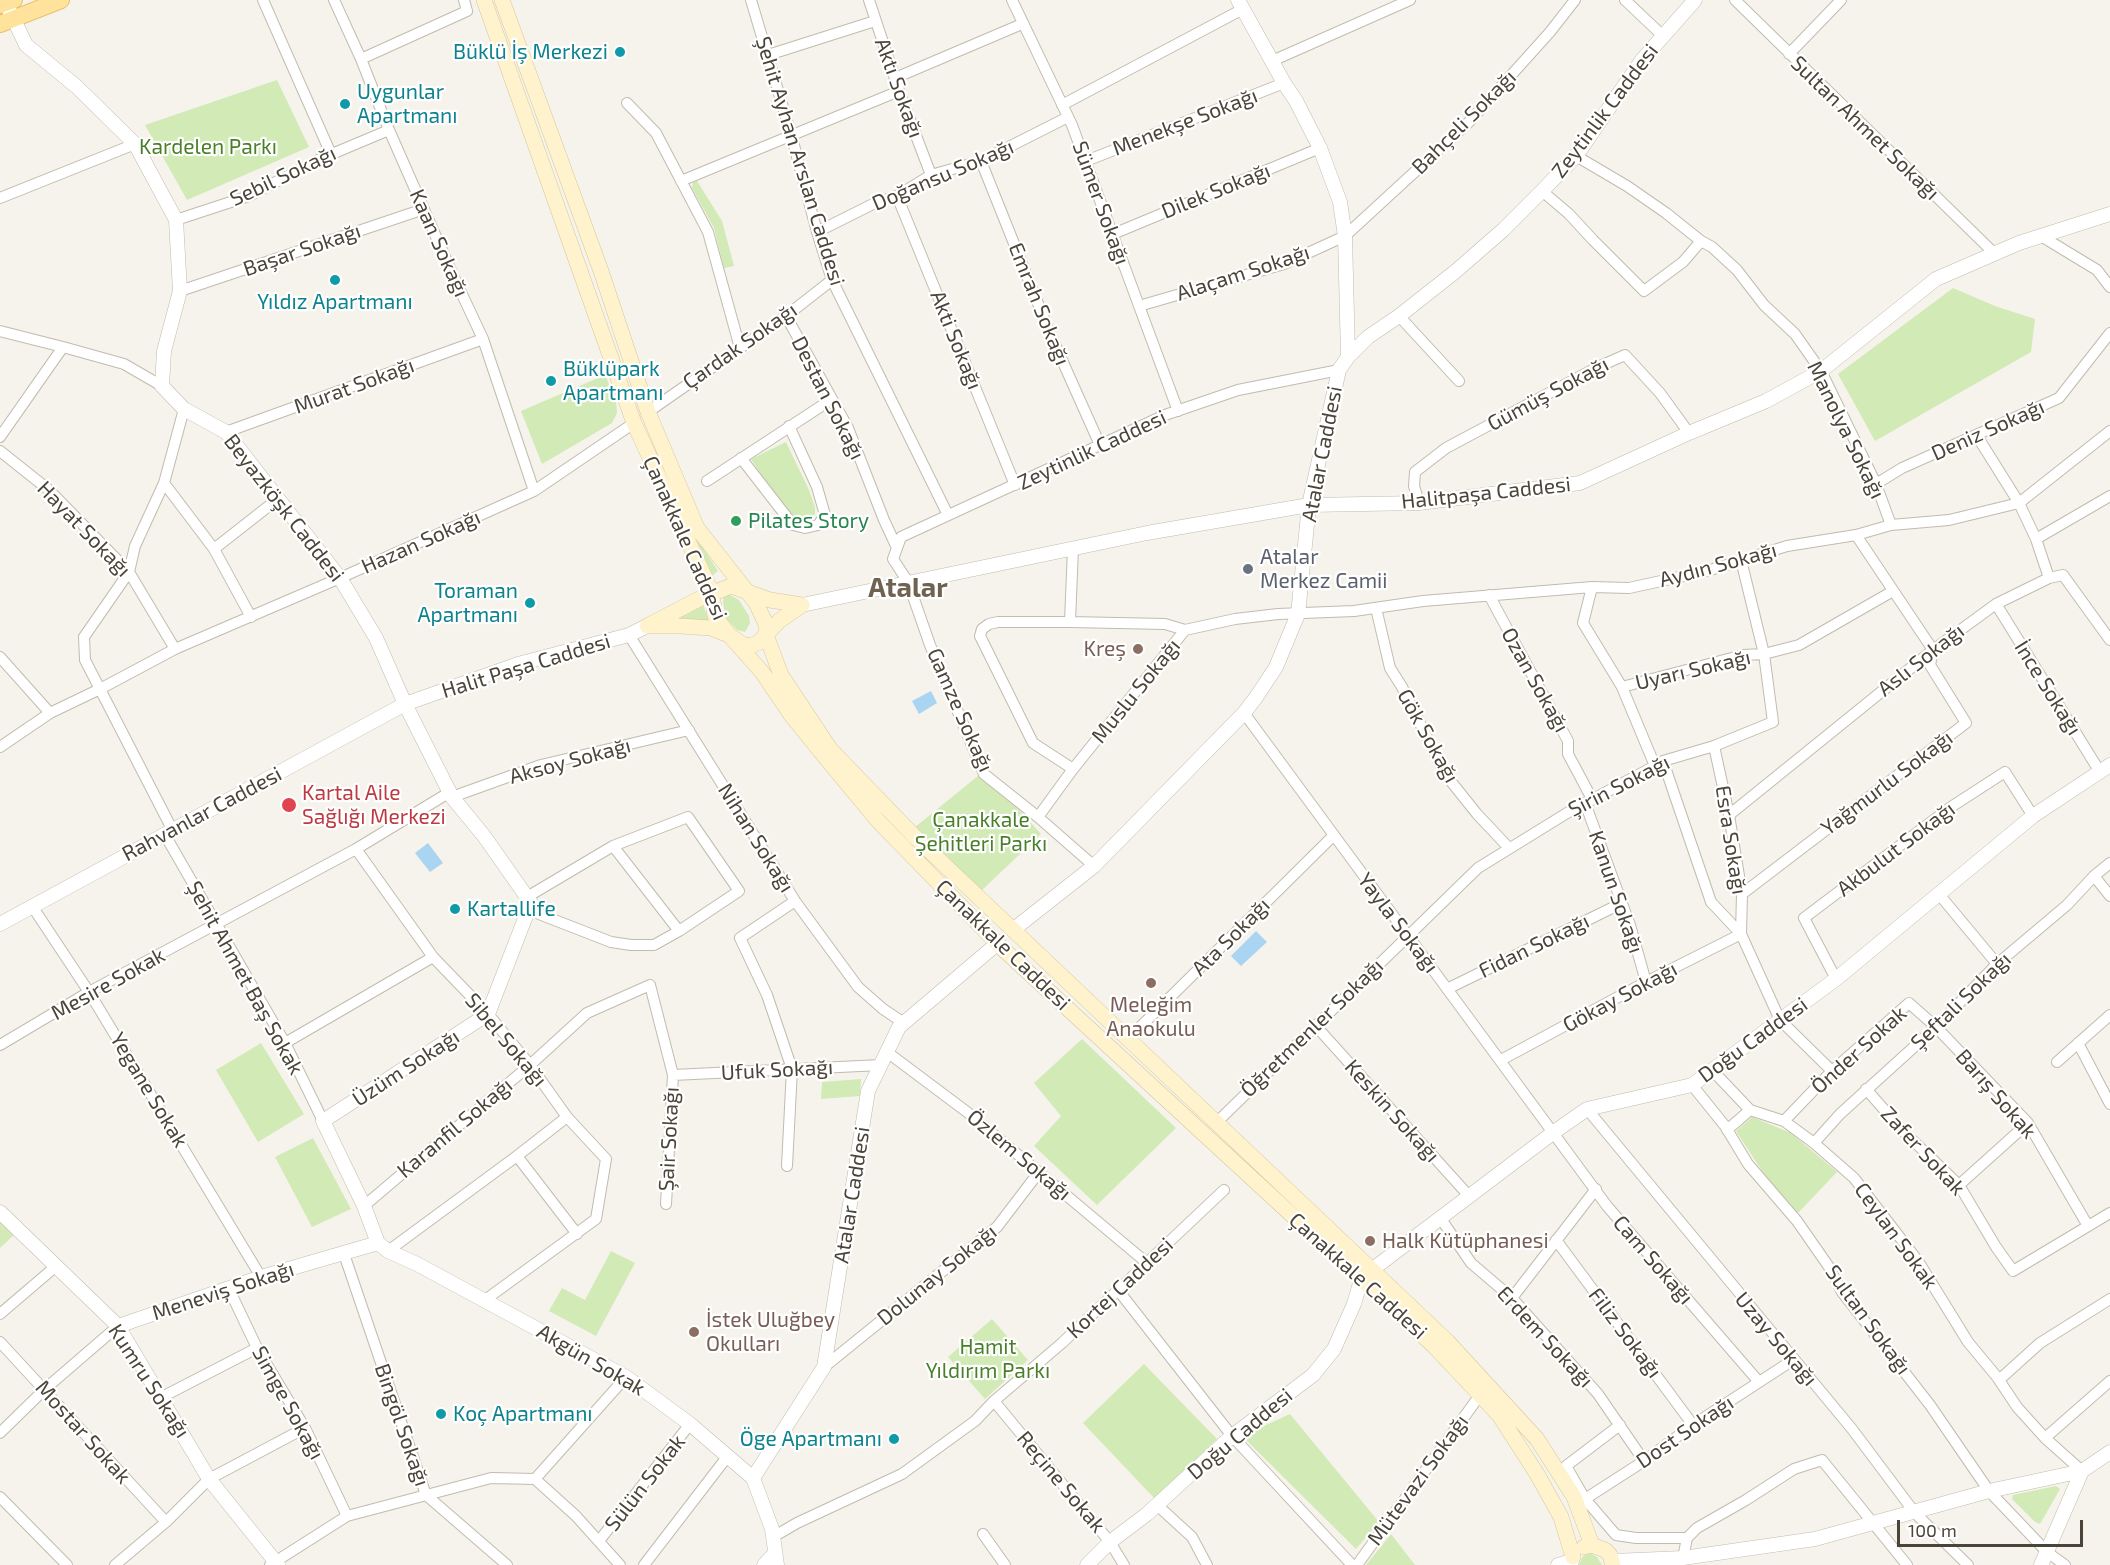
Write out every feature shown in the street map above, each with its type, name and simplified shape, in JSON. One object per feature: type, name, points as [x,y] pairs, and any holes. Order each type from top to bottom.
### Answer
[{"type":"main road","points":[[7,21],[61,0]]},
{"type":"main road","name":"Çanakkale Caddesi","points":[[484,0],[634,423],[712,593],[716,616],[729,635],[762,672],[791,715],[878,821],[998,943],[1433,1345],[1499,1415],[1537,1474],[1561,1517],[1568,1562]]},
{"type":"main road","name":"Çanakkale Caddesi","points":[[504,6],[594,249],[648,412],[697,528],[756,603],[766,624],[766,635],[781,675],[830,749],[915,837],[1448,1342],[1537,1439],[1581,1501],[1592,1545]]},
{"type":"main road","points":[[648,626],[712,593],[731,586],[770,600],[802,605]]},
{"type":"main road","points":[[648,626],[711,628],[729,635],[742,644],[751,646],[758,643],[779,621],[802,605]]},
{"type":"main road","points":[[998,943],[1014,929]]},
{"type":"main road","points":[[1361,1280],[1373,1269]]},
{"type":"main road","points":[[1568,1562],[1581,1549],[1592,1545],[1605,1550],[1613,1563]]},
{"type":"street","points":[[263,0],[331,154]]},
{"type":"street","name":"Kaan Sokağı","points":[[335,0],[389,130],[483,339],[534,490]]},
{"type":"street","points":[[361,59],[467,11],[464,0]]},
{"type":"street","name":"Şehit Ayhan Arslan Caddesi","points":[[751,0],[832,279],[948,515]]},
{"type":"street","name":"Aktı Sokağı","points":[[869,0],[898,91],[930,175]]},
{"type":"street","points":[[1272,62],[1410,0]]},
{"type":"street","name":"Bahçeli Sokağı","points":[[1345,236],[1470,121],[1550,32],[1575,0]]},
{"type":"street","points":[[1625,0],[1663,36]]},
{"type":"street","name":"Zeytinlik Caddesi","points":[[1348,357],[1368,337],[1400,316],[1503,230],[1542,191],[1576,156],[1642,60],[1695,0]]},
{"type":"street","name":"Sultan Ahmet Sokağı","points":[[1735,0],[1995,254]]},
{"type":"street","points":[[1789,54],[1841,0]]},
{"type":"street","name":"Sümer Sokağı","points":[[1014,1],[1022,24],[1068,117],[1086,161],[1178,411]]},
{"type":"street","points":[[0,331],[124,364],[162,386],[164,351],[180,291],[176,220],[135,144],[77,87],[26,45],[7,21],[7,3]]},
{"type":"street","points":[[1062,105],[1240,4]]},
{"type":"street","name":"Atalar Caddesi","points":[[1014,929],[1094,866],[1244,713],[1276,667],[1299,614],[1309,505],[1339,370],[1348,357],[1345,236],[1340,202],[1320,148],[1296,101],[1240,4]]},
{"type":"street","points":[[768,56],[875,21]]},
{"type":"street","points":[[895,78],[1022,24]]},
{"type":"street","name":"Menekşe Sokağı","points":[[1086,161],[1284,83]]},
{"type":"street","points":[[681,181],[898,91]]},
{"type":"street","points":[[627,103],[656,133],[708,232],[740,348]]},
{"type":"street","name":"Doğansu Sokağı","points":[[817,232],[873,204],[897,196],[930,175],[981,161],[1068,117]]},
{"type":"street","name":"Sebil Sokağı","points":[[176,220],[249,195],[331,154],[389,130]]},
{"type":"street","points":[[0,198],[135,144]]},
{"type":"street","name":"Dilek Sokağı","points":[[1113,234],[1320,148]]},
{"type":"street","name":"Manolya Sokağı","points":[[1576,156],[1637,193],[1712,247],[1737,270],[1764,305],[1795,334],[1821,371],[1876,484],[1891,525]]},
{"type":"street","name":"Emrah Sokağı","points":[[981,161],[1049,331],[1100,445]]},
{"type":"street","points":[[1542,191],[1569,214],[1644,291],[1683,262],[1701,241]]},
{"type":"street","name":"Akti Sokağı","points":[[897,196],[1015,485]]},
{"type":"street","name":"Başar Sokağı","points":[[180,291],[424,209]]},
{"type":"street","name":"Halitpaşa Caddesi","points":[[802,605],[1073,548],[1309,505],[1419,503],[1580,483],[1689,432],[1766,401],[1821,371],[1936,279],[2019,243],[2110,214]]},
{"type":"street","name":"Alaçam Sokağı","points":[[1140,306],[1284,264],[1345,236]]},
{"type":"street","points":[[2041,236],[2097,270],[2110,286]]},
{"type":"street","name":"Çardak Sokağı","points":[[648,412],[786,316],[832,279]]},
{"type":"street","name":"Destan Sokağı","points":[[786,316],[848,428],[897,548]]},
{"type":"street","points":[[1400,316],[1459,381]]},
{"type":"street","name":"Deniz Sokağı","points":[[1876,484],[1902,468],[2059,398],[2110,333]]},
{"type":"street","name":"Murat Sokağı","points":[[226,432],[483,339]]},
{"type":"street","points":[[0,437],[63,347]]},
{"type":"street","name":"Gümüş Sokağı","points":[[1419,503],[1414,486],[1415,472],[1446,448],[1625,355],[1660,393],[1689,432]]},
{"type":"street","name":"Zeytinlik Caddesi","points":[[897,548],[901,537],[1178,411],[1238,390],[1339,370]]},
{"type":"street","name":"Beyazköşk Caddesi","points":[[162,386],[184,409],[226,432],[340,578],[376,638],[405,704],[451,794],[529,900]]},
{"type":"street","points":[[707,481],[832,399]]},
{"type":"street","name":"Şehit Ahmet Baş Sokak","points":[[184,409],[164,483],[135,546],[129,572],[84,637],[84,660],[216,924],[285,1043],[323,1121]]},
{"type":"street","name":"Hazan Sokağı","points":[[0,747],[50,713],[175,649],[340,578],[534,490],[634,423]]},
{"type":"street","points":[[741,458],[793,525],[805,528],[818,525],[825,515],[817,487],[789,426]]},
{"type":"street","name":"Aydın Sokağı","points":[[1185,630],[1235,619],[1278,614],[1376,609],[1423,601],[1592,587],[1629,588],[1707,571],[1787,546],[1856,535],[1891,525],[1949,519],[2019,503],[2110,430]]},
{"type":"street","points":[[1977,436],[2019,503],[2036,539],[2049,578],[2063,575],[2110,640]]},
{"type":"street","name":"Hayat Sokağı","points":[[0,450],[48,490],[129,572],[175,649]]},
{"type":"street","points":[[164,483],[214,549],[251,616]]},
{"type":"street","points":[[2036,539],[2110,496]]},
{"type":"street","points":[[214,549],[279,498]]},
{"type":"street","points":[[1856,535],[1933,650]]},
{"type":"street","points":[[897,548],[893,559],[908,582]]},
{"type":"street","points":[[1070,622],[1073,548]]},
{"type":"street","name":"Şirin Sokağı","points":[[1407,935],[1478,868],[1589,801],[1659,763],[1714,746],[1773,722],[1764,654],[1741,560]]},
{"type":"street","name":"Aslı Sokağı","points":[[1729,815],[1933,650],[1996,604],[2049,578]]},
{"type":"street","name":"Gamze Sokağı","points":[[908,582],[930,645],[984,774],[1094,866]]},
{"type":"street","points":[[1592,587],[1583,623],[1622,687],[1659,763],[1711,902],[1741,934],[1780,1020],[1832,1071]]},
{"type":"street","name":"Uyarı Sokağı","points":[[1622,687],[1743,655],[1764,654],[1799,645],[1893,591]]},
{"type":"street","name":"Ozan Sokağı","points":[[1489,595],[1568,741],[1568,754],[1589,801]]},
{"type":"street","name":"İnce Sokağı","points":[[1996,604],[2105,769]]},
{"type":"street","name":"Gök Sokağı","points":[[1376,609],[1390,668],[1402,687],[1445,774],[1477,814],[1509,848]]},
{"type":"street","name":"Muslu Sokağı","points":[[1038,817],[1073,769],[1185,630],[1165,624],[1070,622],[998,622],[982,629],[980,636],[1033,742],[1073,769]]},
{"type":"street","name":"Halit Paşa Caddesi","points":[[405,704],[518,664],[629,635],[648,626]]},
{"type":"street","name":"Nihan Sokağı","points":[[629,635],[795,901],[858,987],[904,1023]]},
{"type":"street","name":"Yağmurlu Sokağı","points":[[1742,894],[1966,723],[1930,665],[1933,650]]},
{"type":"street","points":[[0,657],[50,713]]},
{"type":"street","name":"Rahvanlar Caddesi","points":[[0,924],[405,704]]},
{"type":"street","name":"Yayla Sokağı","points":[[1244,713],[1554,1132]]},
{"type":"street","name":"Aksoy Sokağı","points":[[451,794],[541,765],[689,730]]},
{"type":"street","name":"Esra Sokağı","points":[[1714,746],[1729,815],[1742,894],[1741,934]]},
{"type":"street","name":"Doğu Caddesi","points":[[1373,1269],[1587,1109],[1692,1085],[1836,979],[2033,816],[2105,769]]},
{"type":"street","name":"Akbulut Sokağı","points":[[1836,979],[1804,918],[1952,807],[2005,772],[2033,816]]},
{"type":"street","points":[[356,849],[451,794]]},
{"type":"street","name":"Kanun Sokağı","points":[[1589,801],[1630,925],[1646,982]]},
{"type":"street","points":[[488,1014],[529,900],[613,846],[688,817],[739,891],[654,945],[611,942],[539,914],[529,900]]},
{"type":"street","name":"Ata Sokağı","points":[[1129,1038],[1333,836]]},
{"type":"street","points":[[613,846],[679,931]]},
{"type":"street","name":"Mesire Sokak","points":[[0,1045],[89,993],[356,849]]},
{"type":"street","name":"Sibel Sokağı","points":[[356,849],[433,957],[488,1014],[530,1065],[567,1117],[606,1159],[596,1219],[485,1300]]},
{"type":"street","name":"Şeftali Sokağı","points":[[1814,1143],[1866,1089],[1936,1027],[1997,964],[2067,905],[2094,876],[2110,863]]},
{"type":"street","points":[[2094,876],[2110,896]]},
{"type":"street","points":[[1938,893],[1997,964]]},
{"type":"street","points":[[786,1166],[792,1069],[768,995],[740,938],[795,901]]},
{"type":"street","name":"Fidan Sokağı","points":[[1447,989],[1622,903]]},
{"type":"street","name":"Yegane Sokak","points":[[32,906],[89,993],[261,1277]]},
{"type":"street","name":"Gökay Sokağı","points":[[1501,1060],[1741,934]]},
{"type":"street","name":"Öğretmenler Sokağı","points":[[1217,1122],[1407,935]]},
{"type":"street","name":"Atalar Caddesi","points":[[753,1478],[824,1367],[868,1091],[899,1028],[998,943]]},
{"type":"street","points":[[285,1043],[433,957]]},
{"type":"street","name":"Karanfil Sokağı","points":[[364,1206],[530,1065],[587,1013],[650,985],[673,1075]]},
{"type":"street","name":"Önder Sokak","points":[[1784,1121],[1832,1071],[1909,1003],[1936,1027]]},
{"type":"street","name":"Üzüm Sokağı","points":[[323,1121],[488,1014]]},
{"type":"street","points":[[2057,1062],[2110,1015]]},
{"type":"street","name":"Keskin Sokağı","points":[[1315,1025],[1468,1196]]},
{"type":"street","name":"Barış Sokak","points":[[1936,1027],[2028,1123],[2088,1226]]},
{"type":"street","points":[[2078,1044],[2110,1104]]},
{"type":"street","name":"Ufuk Sokağı","points":[[673,1075],[792,1069],[884,1058]]},
{"type":"street","name":"Özlem Sokağı","points":[[884,1058],[967,1112],[1147,1263]]},
{"type":"street","name":"Ceylan Sokak","points":[[1712,1070],[1750,1110],[1784,1121],[1814,1143],[1854,1178],[1918,1261],[1968,1342],[1999,1380],[2017,1407],[2045,1438],[2082,1471]]},
{"type":"street","name":"Şair Sokağı","points":[[666,1204],[673,1075]]},
{"type":"street","name":"Sultan Sokağı","points":[[1692,1085],[1727,1130],[1748,1164],[1797,1221],[1830,1267],[1842,1292],[1930,1405],[1989,1491],[2044,1559],[2065,1565]]},
{"type":"street","name":"Zafer Sokak","points":[[1866,1089],[1902,1130],[1959,1185],[2013,1271],[2110,1213]]},
{"type":"street","name":"Uzay Sokağı","points":[[1587,1109],[1852,1429],[1915,1513],[1968,1565]]},
{"type":"street","points":[[1727,1130],[1750,1110]]},
{"type":"street","name":"Meneviş Sokağı","points":[[0,1433],[45,1389],[117,1326],[261,1277],[344,1254],[383,1247],[517,1156],[567,1117]]},
{"type":"street","points":[[323,1121],[383,1247]]},
{"type":"street","points":[[1959,1185],[2028,1123]]},
{"type":"street","name":"Cam Sokağı","points":[[1554,1132],[1607,1206],[1759,1382]]},
{"type":"street","points":[[517,1156],[577,1234]]},
{"type":"street","name":"Dolunay Sokağı","points":[[824,1367],[997,1227],[1039,1172]]},
{"type":"street","points":[[1512,1298],[1596,1189]]},
{"type":"street","name":"Kortej Caddesi","points":[[773,1538],[797,1523],[902,1474],[975,1421],[994,1401],[1062,1343],[1224,1190]]},
{"type":"street","name":"Kumru Sokağı","points":[[0,1212],[117,1326],[162,1397],[209,1479],[274,1564]]},
{"type":"street","name":"Erdem Sokağı","points":[[1441,1219],[1471,1263],[1512,1298],[1598,1394],[1644,1461]]},
{"type":"street","name":"Filiz Sokağı","points":[[1556,1240],[1693,1425]]},
{"type":"street","name":"Akgün Sokak","points":[[383,1247],[626,1377],[690,1424],[753,1478]]},
{"type":"street","name":"Bingöl Sokağı","points":[[344,1254],[426,1495],[507,1565]]},
{"type":"street","points":[[0,1314],[55,1266]]},
{"type":"street","name":"Doğu Caddesi","points":[[1087,1565],[1110,1542],[1157,1505],[1232,1436],[1313,1375],[1334,1349],[1354,1304],[1361,1280]]},
{"type":"street","name":"Simge Sokağı","points":[[229,1289],[257,1348],[305,1428],[347,1516]]},
{"type":"street","points":[[1118,1290],[1232,1436],[1355,1565]]},
{"type":"street","points":[[1999,1380],[2040,1343],[2110,1299]]},
{"type":"street","name":"Mostar Sokak","points":[[0,1342],[166,1522]]},
{"type":"street","points":[[162,1397],[257,1348]]},
{"type":"street","name":"Dost Sokağı","points":[[1581,1501],[1793,1360]]},
{"type":"street","points":[[536,1479],[626,1377]]},
{"type":"street","points":[[2045,1438],[2110,1381]]},
{"type":"street","name":"Mütevazi Sokağı","points":[[1355,1565],[1480,1395]]},
{"type":"street","name":"Reçine Sokak","points":[[994,1401],[1110,1542],[1124,1565]]},
{"type":"street","name":"Sülün Sokak","points":[[599,1541],[690,1424]]},
{"type":"street","points":[[1620,1425],[1566,1466],[1581,1501],[1616,1535],[1636,1538],[1687,1538]]},
{"type":"street","points":[[115,1565],[166,1522],[209,1479],[305,1428]]},
{"type":"street","points":[[1613,1563],[1683,1558],[1815,1539],[1989,1491],[2082,1471],[2110,1452]]},
{"type":"street","points":[[644,1565],[726,1457]]},
{"type":"street","points":[[1683,1558],[1687,1538],[1697,1528],[1794,1469],[1822,1460],[1907,1565]]},
{"type":"street","points":[[2044,1559],[2082,1471]]},
{"type":"street","points":[[274,1564],[347,1516],[491,1478],[536,1479],[576,1515],[620,1565]]},
{"type":"street","points":[[753,1478],[772,1529],[776,1559],[764,1565]]},
{"type":"street","points":[[0,1497],[67,1565]]},
{"type":"street","points":[[1157,1505],[1192,1538],[1208,1565]]},
{"type":"street","points":[[983,1534],[1005,1565]]},
{"type":"green space","name":"Kardelen Parkı","points":[[277,80],[309,147],[187,200],[145,125]]},
{"type":"green space","points":[[697,181],[722,221],[734,266],[724,268],[714,228],[692,188],[693,182]]},
{"type":"green space","points":[[1953,288],[1995,306],[2035,319],[2031,352],[1875,441],[1838,374]]},
{"type":"green space","points":[[605,375],[616,401],[617,413],[612,423],[542,464],[521,411]]},
{"type":"green space","points":[[786,442],[815,507],[815,514],[809,521],[801,523],[795,522],[781,505],[751,459]]},
{"type":"green space","points":[[696,537],[718,571],[711,577],[694,538]]},
{"type":"green space","points":[[728,594],[739,600],[749,616],[750,623],[745,632],[737,630],[726,618],[723,602],[724,595]]},
{"type":"green space","points":[[702,602],[709,621],[673,620]]},
{"type":"green space","name":"Çanakkale Şehitleri Parkı","points":[[984,771],[1041,834],[981,891],[914,828]]},
{"type":"green space","points":[[1082,1039],[1176,1128],[1097,1205],[1034,1146],[1061,1116],[1034,1083]]},
{"type":"green space","points":[[261,1043],[304,1114],[258,1142],[216,1070]]},
{"type":"green space","points":[[861,1079],[860,1096],[821,1099],[822,1082]]},
{"type":"green space","points":[[1752,1117],[1791,1133],[1837,1172],[1798,1213],[1786,1202],[1764,1174],[1736,1131]]},
{"type":"green space","points":[[313,1138],[351,1209],[312,1227],[275,1157]]},
{"type":"green space","points":[[0,1220],[14,1235],[0,1248]]},
{"type":"green space","points":[[611,1251],[635,1263],[596,1336],[549,1311],[562,1288],[585,1300]]},
{"type":"green space","name":"Hamit Yıldırım Parkı","points":[[992,1319],[1028,1360],[985,1399],[948,1357]]},
{"type":"green space","points":[[1144,1364],[1217,1439],[1155,1499],[1083,1423]]},
{"type":"green space","points":[[1290,1414],[1379,1522],[1356,1549],[1242,1436]]},
{"type":"green space","points":[[2056,1486],[2060,1489],[2040,1524],[2035,1522],[2012,1499],[2013,1495]]},
{"type":"green space","points":[[1391,1534],[1415,1565],[1366,1565]]},
{"type":"green space","points":[[1590,1553],[1597,1557],[1602,1565],[1579,1565],[1583,1556]]},
{"type":"water","points":[[931,691],[937,703],[919,714],[912,701]]},
{"type":"water","points":[[428,843],[443,863],[430,872],[415,853]]},
{"type":"water","points":[[1256,931],[1267,942],[1241,966],[1231,956]]},
{"type":"place","name":"Büklü İş Merkezi","points":[[620,52]]},
{"type":"place","name":"Uygunlar Apartmanı","points":[[345,104]]},
{"type":"place","name":"Yıldız Apartmanı","points":[[335,280]]},
{"type":"place","name":"Büklüpark Apartmanı","points":[[551,381]]},
{"type":"place","name":"Pilates Story","points":[[736,521]]},
{"type":"place","name":"Atalar Merkez Camii","points":[[1248,569]]},
{"type":"place","name":"Toraman Apartmanı","points":[[530,603]]},
{"type":"place","name":"Kreş","points":[[1138,649]]},
{"type":"place","name":"Kartal Aile Sağlığı Merkezi","points":[[289,805]]},
{"type":"place","name":"Kartallife","points":[[455,909]]},
{"type":"place","name":"Meleğim Anaokulu","points":[[1151,983]]},
{"type":"place","name":"Halk Kütüphanesi","points":[[1370,1241]]},
{"type":"place","name":"İstek Uluğbey Okulları","points":[[694,1332]]},
{"type":"place","name":"Koç Apartmanı","points":[[441,1414]]},
{"type":"place","name":"Öge Apartmanı","points":[[894,1439]]},
{"type":"district","name":"Atalar","points":[[908,588]]}]
